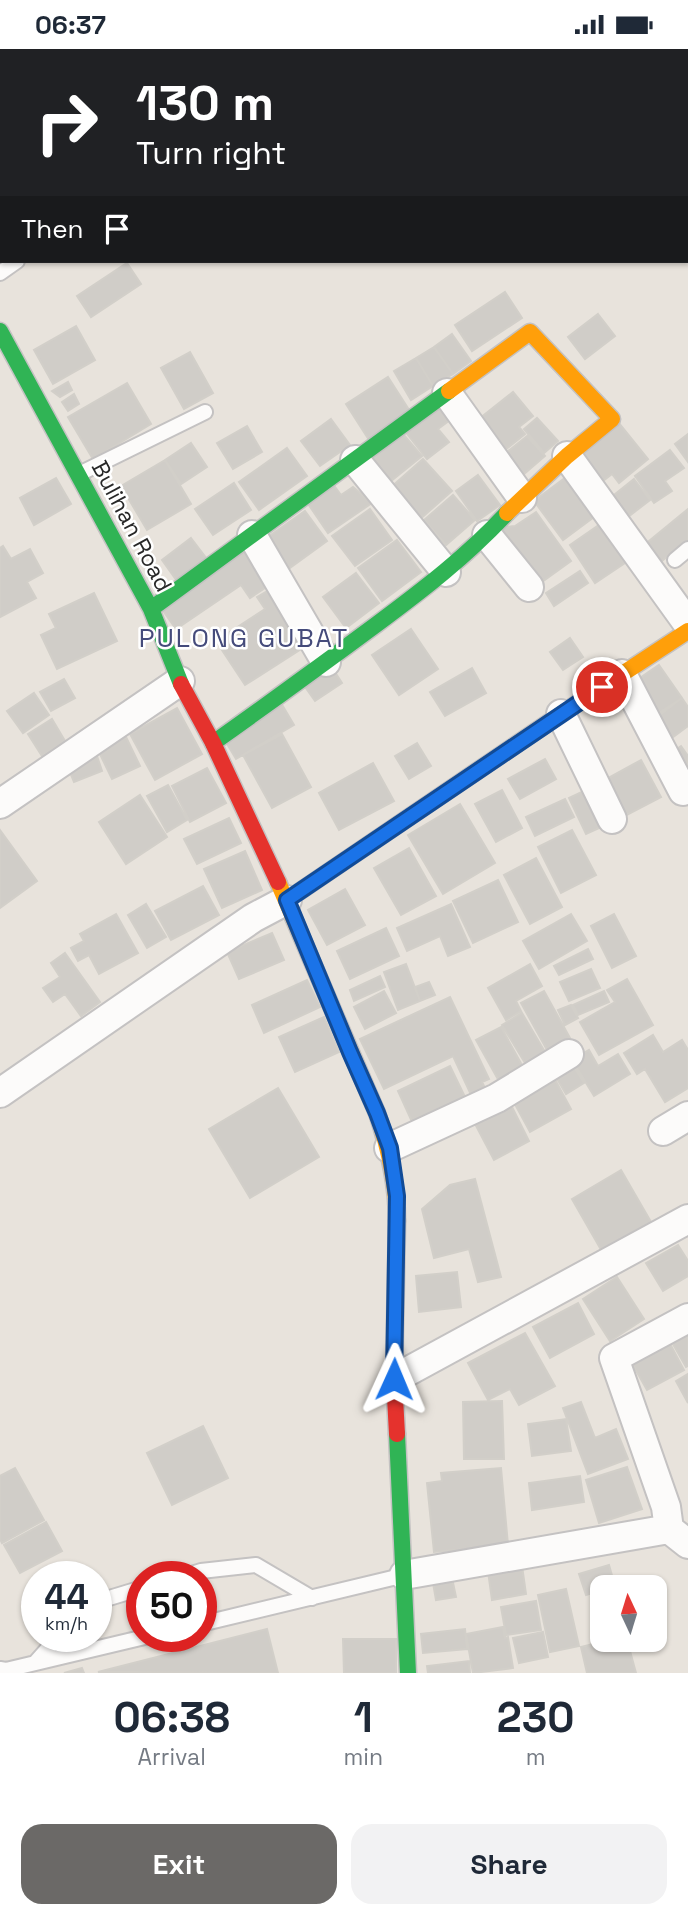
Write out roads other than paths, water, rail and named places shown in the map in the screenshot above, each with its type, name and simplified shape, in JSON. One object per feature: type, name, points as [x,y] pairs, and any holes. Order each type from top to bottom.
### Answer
[{"type":"street","name":"Bulihan Road","points":[[0,331],[151,610],[180,681],[213,743],[287,900],[390,1148],[397,1196],[394,1379],[408,1673]]},
{"type":"street","points":[[151,610],[530,333],[612,419],[567,456],[446,572],[213,743]]},
{"type":"street","points":[[447,393],[522,498]]},
{"type":"street","points":[[567,456],[688,624]]},
{"type":"street","points":[[355,460],[446,572]]},
{"type":"street","points":[[252,535],[326,662]]},
{"type":"street","points":[[487,535],[529,587]]},
{"type":"street","points":[[0,1093],[253,918],[287,900],[688,631]]},
{"type":"street","points":[[622,674],[683,791]]},
{"type":"street","points":[[0,804],[180,681]]},
{"type":"street","points":[[561,714],[612,820]]},
{"type":"street","points":[[390,1148],[497,1098],[569,1054]]},
{"type":"street","points":[[663,1131],[688,1116]]},
{"type":"street","points":[[394,1379],[688,1219]]},
{"type":"street","points":[[404,1575],[678,1537],[614,1358],[688,1318]]},
{"type":"lane","points":[[78,474],[205,412]]},
{"type":"lane","points":[[675,560],[688,549]]},
{"type":"lane","points":[[217,1569],[256,1565],[312,1598]]},
{"type":"lane","points":[[217,1620],[404,1575]]},
{"type":"lane","points":[[0,1669],[6,1670],[126,1641]]},
{"type":"lane","points":[[35,1663],[45,1652]]},
{"type":"district","name":"PULONG GUBAT","points":[[244,638]]}]
